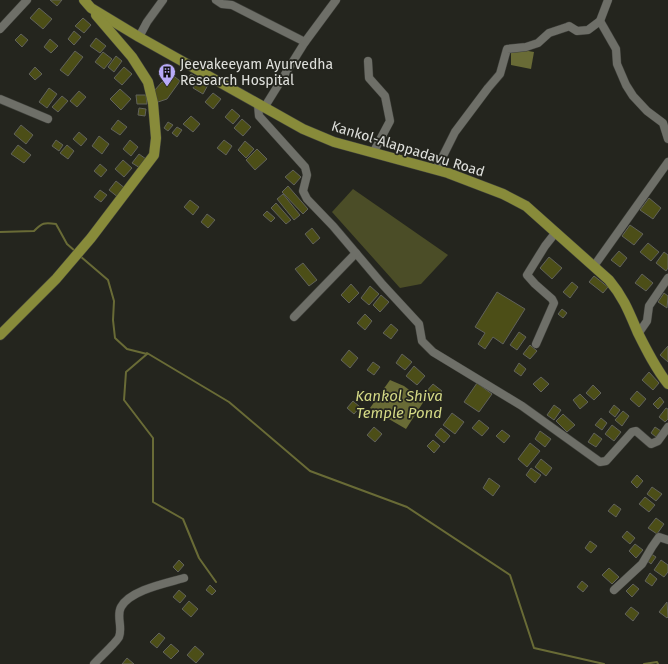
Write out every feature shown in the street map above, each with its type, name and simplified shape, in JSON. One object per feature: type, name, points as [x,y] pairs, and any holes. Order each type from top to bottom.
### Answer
[{"type":"main road","name":"Kankol-Alappadavu Road","points":[[84,0],[91,8],[139,37],[303,129],[334,142],[448,174],[503,194],[526,206],[594,266],[617,290],[624,300],[638,334],[658,371],[668,384]]},
{"type":"main road","points":[[0,335],[56,278],[92,238],[154,155],[156,138],[153,102],[148,82],[132,57],[91,8]]},
{"type":"street","points":[[0,29],[26,0]]},
{"type":"street","points":[[139,37],[146,22],[163,0]]},
{"type":"street","points":[[216,0],[222,4],[232,6],[305,42]]},
{"type":"street","points":[[336,0],[261,106],[259,116],[305,167],[307,176],[303,191],[307,199],[419,324],[422,341],[433,352],[522,406],[600,462],[606,461],[632,432],[636,431],[651,444],[658,442],[668,427]]},
{"type":"street","points":[[436,170],[455,132],[500,74],[507,49],[526,47],[538,43],[549,33],[569,26],[577,31],[588,30],[600,21],[608,0]]},
{"type":"street","points":[[600,21],[616,50],[616,64],[626,85],[633,96],[647,111],[663,123],[668,139]]},
{"type":"street","points":[[368,61],[369,78],[385,96],[390,121],[373,153]]},
{"type":"street","points":[[0,99],[48,119]]},
{"type":"street","points":[[594,266],[668,162]]},
{"type":"street","points":[[536,344],[554,303],[552,299],[527,275],[545,246],[556,232]]},
{"type":"street","points":[[294,317],[356,253]]},
{"type":"street","points":[[638,334],[647,321],[649,306],[668,278]]},
{"type":"street","points":[[614,590],[642,564],[659,537],[668,540]]},
{"type":"street","points":[[94,664],[119,637],[119,616],[121,607],[125,602],[133,595],[184,578]]},
{"type":"shaded area","points":[[353,189],[448,255],[421,284],[400,288],[332,212]]},
{"type":"water","points":[[511,48],[534,52],[531,69],[511,65]]},
{"type":"water","name":"Kankol Shiva Temple Pond","points":[[390,380],[404,386],[424,401],[406,429],[370,408]]},
{"type":"building","points":[[50,0],[62,0],[57,6]]},
{"type":"building","points":[[39,8],[52,19],[43,29],[30,18]]},
{"type":"building","points":[[83,18],[91,25],[84,33],[75,26]]},
{"type":"building","points":[[74,31],[81,37],[74,45],[68,39]]},
{"type":"building","points":[[21,34],[28,40],[22,47],[15,40]]},
{"type":"building","points":[[96,38],[106,46],[100,53],[90,46]]},
{"type":"building","points":[[50,39],[58,46],[51,53],[44,47]]},
{"type":"building","points":[[75,51],[83,57],[68,76],[60,70]]},
{"type":"building","points":[[103,52],[112,59],[104,69],[95,62]]},
{"type":"building","points":[[116,56],[122,61],[114,72],[108,67]]},
{"type":"building","points":[[35,67],[42,74],[35,80],[29,74]]},
{"type":"building","points":[[124,67],[132,74],[122,85],[114,78]]},
{"type":"building","name":"Jeevakeeyam Ayurvedha Research Hospital","points":[[170,73],[180,81],[167,99],[158,102],[154,91]]},
{"type":"building","points":[[191,74],[196,77],[192,84],[186,81]]},
{"type":"building","points":[[198,79],[208,85],[203,94],[193,88]]},
{"type":"building","points":[[49,88],[57,94],[47,108],[39,102]]},
{"type":"building","points":[[120,89],[131,99],[121,110],[110,99]]},
{"type":"building","points":[[79,91],[86,97],[77,107],[70,101]]},
{"type":"building","points":[[213,93],[221,99],[213,109],[205,102]]},
{"type":"building","points":[[136,95],[146,95],[147,104],[137,104]]},
{"type":"building","points":[[62,96],[68,101],[58,112],[52,107]]},
{"type":"building","points":[[139,108],[146,109],[145,116],[138,115]]},
{"type":"building","points":[[232,109],[240,116],[233,124],[225,117]]},
{"type":"building","points":[[191,116],[200,124],[193,132],[183,124]]},
{"type":"building","points":[[242,119],[251,127],[243,136],[234,128]]},
{"type":"building","points":[[118,120],[127,127],[120,135],[111,129]]},
{"type":"building","points":[[168,122],[173,125],[168,131],[164,128]]},
{"type":"building","points":[[21,125],[33,135],[26,144],[14,134]]},
{"type":"building","points":[[177,127],[182,130],[177,137],[172,133]]},
{"type":"building","points":[[79,132],[87,139],[81,146],[73,139]]},
{"type":"building","points":[[99,136],[109,144],[102,154],[92,146]]},
{"type":"building","points":[[56,140],[63,145],[59,151],[52,146]]},
{"type":"building","points":[[130,140],[138,147],[131,156],[123,149]]},
{"type":"building","points":[[224,140],[232,146],[226,155],[217,148]]},
{"type":"building","points":[[245,141],[254,149],[246,158],[238,150]]},
{"type":"building","points":[[18,145],[31,155],[24,163],[11,154]]},
{"type":"building","points":[[67,145],[74,151],[68,159],[60,153]]},
{"type":"building","points":[[257,149],[267,159],[255,170],[246,160]]},
{"type":"building","points":[[139,154],[146,159],[140,168],[132,163]]},
{"type":"building","points":[[123,160],[132,168],[124,177],[115,169]]},
{"type":"building","points":[[100,164],[107,170],[101,177],[94,171]]},
{"type":"building","points":[[293,170],[301,177],[294,185],[285,177]]},
{"type":"building","points":[[116,181],[126,189],[119,198],[109,190]]},
{"type":"building","points":[[288,186],[308,209],[303,214],[282,192]]},
{"type":"building","points":[[100,190],[107,195],[101,202],[94,197]]},
{"type":"building","points":[[283,194],[300,215],[294,220],[277,199]]},
{"type":"building","points":[[649,198],[661,208],[653,219],[640,210]]},
{"type":"building","points":[[190,200],[199,207],[193,215],[184,207]]},
{"type":"building","points":[[276,203],[291,220],[286,224],[271,208]]},
{"type":"building","points":[[267,211],[275,218],[271,222],[263,215]]},
{"type":"building","points":[[207,214],[215,220],[208,228],[201,222]]},
{"type":"building","points":[[630,225],[643,234],[634,245],[622,236]]},
{"type":"building","points":[[312,228],[320,238],[313,244],[305,234]]},
{"type":"building","points":[[648,243],[659,252],[651,261],[640,252]]},
{"type":"building","points":[[619,251],[627,258],[620,267],[611,260]]},
{"type":"building","points":[[664,252],[668,255],[668,268],[666,271],[656,263]]},
{"type":"building","points":[[549,257],[562,268],[552,279],[540,268]]},
{"type":"building","points":[[303,263],[317,280],[309,286],[295,269]]},
{"type":"building","points":[[642,274],[653,283],[646,291],[635,283]]},
{"type":"building","points":[[594,276],[608,287],[603,293],[589,282]]},
{"type":"building","points":[[572,282],[578,287],[570,298],[563,292]]},
{"type":"building","points":[[351,284],[359,293],[349,303],[341,295]]},
{"type":"building","points":[[370,286],[379,294],[369,305],[361,298]]},
{"type":"building","points":[[497,292],[525,309],[503,344],[493,337],[485,349],[478,344],[485,333],[475,327]]},
{"type":"building","points":[[664,293],[668,296],[667,308],[658,302]]},
{"type":"building","points":[[381,295],[389,302],[380,312],[373,305]]},
{"type":"building","points":[[562,309],[567,313],[563,318],[558,314]]},
{"type":"building","points":[[365,314],[372,321],[365,330],[357,323]]},
{"type":"building","points":[[391,324],[398,330],[391,339],[383,333]]},
{"type":"building","points":[[519,332],[526,337],[517,350],[510,345]]},
{"type":"building","points":[[530,345],[537,351],[530,359],[523,354]]},
{"type":"building","points":[[668,346],[668,362],[660,355]]},
{"type":"building","points":[[349,350],[358,358],[350,368],[341,360]]},
{"type":"building","points":[[402,354],[412,362],[405,370],[396,363]]},
{"type":"building","points":[[373,362],[380,367],[374,375],[367,370]]},
{"type":"building","points":[[519,363],[526,369],[521,376],[514,371]]},
{"type":"building","points":[[414,366],[425,376],[417,385],[406,376]]},
{"type":"building","points":[[649,372],[659,383],[653,390],[642,380]]},
{"type":"building","points":[[541,377],[549,384],[541,392],[533,384]]},
{"type":"building","points":[[477,383],[492,394],[479,412],[464,402]]},
{"type":"building","points":[[433,384],[442,391],[434,400],[425,393]]},
{"type":"building","points":[[593,385],[601,393],[594,400],[586,393]]},
{"type":"building","points":[[637,391],[646,399],[639,407],[630,399]]},
{"type":"building","points":[[580,394],[588,402],[580,409],[573,400]]},
{"type":"building","points":[[660,397],[664,402],[658,409],[653,404]]},
{"type":"building","points":[[353,401],[360,407],[354,414],[347,408]]},
{"type":"building","points":[[554,405],[561,410],[554,420],[547,415]]},
{"type":"building","points":[[614,405],[620,410],[615,417],[609,412]]},
{"type":"building","points":[[666,408],[668,409],[668,419],[665,422],[659,417]]},
{"type":"building","points":[[623,411],[629,416],[622,426],[615,420]]},
{"type":"building","points":[[452,413],[464,422],[455,434],[443,425]]},
{"type":"building","points":[[563,414],[575,425],[567,432],[556,421]]},
{"type":"building","points":[[601,418],[607,423],[602,430],[595,425]]},
{"type":"building","points":[[479,420],[489,428],[482,436],[472,428]]},
{"type":"building","points":[[612,425],[621,432],[614,441],[605,434]]},
{"type":"building","points":[[374,427],[382,434],[375,442],[367,435]]},
{"type":"building","points":[[655,427],[661,431],[656,437],[651,433]]},
{"type":"building","points":[[441,428],[450,436],[444,443],[435,435]]},
{"type":"building","points":[[502,430],[510,436],[504,443],[496,436]]},
{"type":"building","points":[[540,431],[551,439],[545,447],[535,439]]},
{"type":"building","points":[[594,433],[602,439],[596,447],[588,442]]},
{"type":"building","points":[[433,440],[440,446],[434,453],[427,446]]},
{"type":"building","points":[[530,443],[540,451],[527,467],[518,459]]},
{"type":"building","points":[[541,459],[552,468],[546,476],[535,467]]},
{"type":"building","points":[[531,468],[541,475],[535,483],[526,475]]},
{"type":"building","points":[[637,475],[643,481],[637,488],[631,482]]},
{"type":"building","points":[[489,478],[500,486],[493,496],[483,488]]},
{"type":"building","points":[[652,487],[662,494],[656,501],[647,494]]},
{"type":"building","points":[[645,497],[655,505],[649,512],[639,504]]},
{"type":"building","points":[[614,504],[621,509],[616,517],[608,511]]},
{"type":"building","points":[[656,518],[664,524],[657,534],[648,528]]},
{"type":"building","points":[[627,531],[635,538],[630,544],[622,537]]},
{"type":"building","points":[[590,541],[597,546],[591,553],[585,548]]},
{"type":"building","points":[[635,544],[643,550],[636,558],[629,551]]},
{"type":"building","points":[[650,553],[656,557],[651,564],[645,559]]},
{"type":"building","points":[[179,560],[184,565],[178,572],[173,567]]},
{"type":"building","points":[[661,560],[668,565],[668,572],[664,577],[654,570]]},
{"type":"building","points":[[609,568],[619,577],[612,584],[602,575]]},
{"type":"building","points":[[650,573],[657,579],[652,586],[645,581]]},
{"type":"building","points":[[582,581],[588,586],[583,592],[577,587]]},
{"type":"building","points":[[633,584],[639,589],[632,597],[626,591]]},
{"type":"building","points":[[210,585],[216,591],[212,595],[206,590]]},
{"type":"building","points":[[179,590],[186,596],[180,603],[173,597]]},
{"type":"building","points":[[189,601],[198,609],[191,617],[182,609]]},
{"type":"building","points":[[667,602],[668,617],[667,618],[659,612]]},
{"type":"building","points":[[631,607],[639,613],[633,621],[625,614]]},
{"type":"building","points":[[159,633],[165,638],[157,648],[150,642]]},
{"type":"building","points":[[171,644],[179,651],[171,659],[163,652]]},
{"type":"building","points":[[195,646],[204,654],[196,663],[187,655]]},
{"type":"building","points":[[127,658],[134,664],[122,664]]},
{"type":"waterway","points":[[0,232],[34,231],[39,226],[44,224],[56,224],[67,244],[75,251]]},
{"type":"waterway","points":[[80,256],[108,280],[114,301],[113,320],[115,338],[127,349],[147,354]]},
{"type":"waterway","points":[[147,353],[229,402],[310,471],[407,507],[510,575],[534,648],[604,664]]},
{"type":"waterway","points":[[147,354],[126,372],[124,400],[153,438],[153,502],[183,519],[199,558],[216,582]]},
{"type":"waterway","points":[[644,664],[657,662],[658,664]]},
{"type":"place","name":"Jeevakeeyam Ayurvedha Research Hospital","points":[[167,87]]}]
